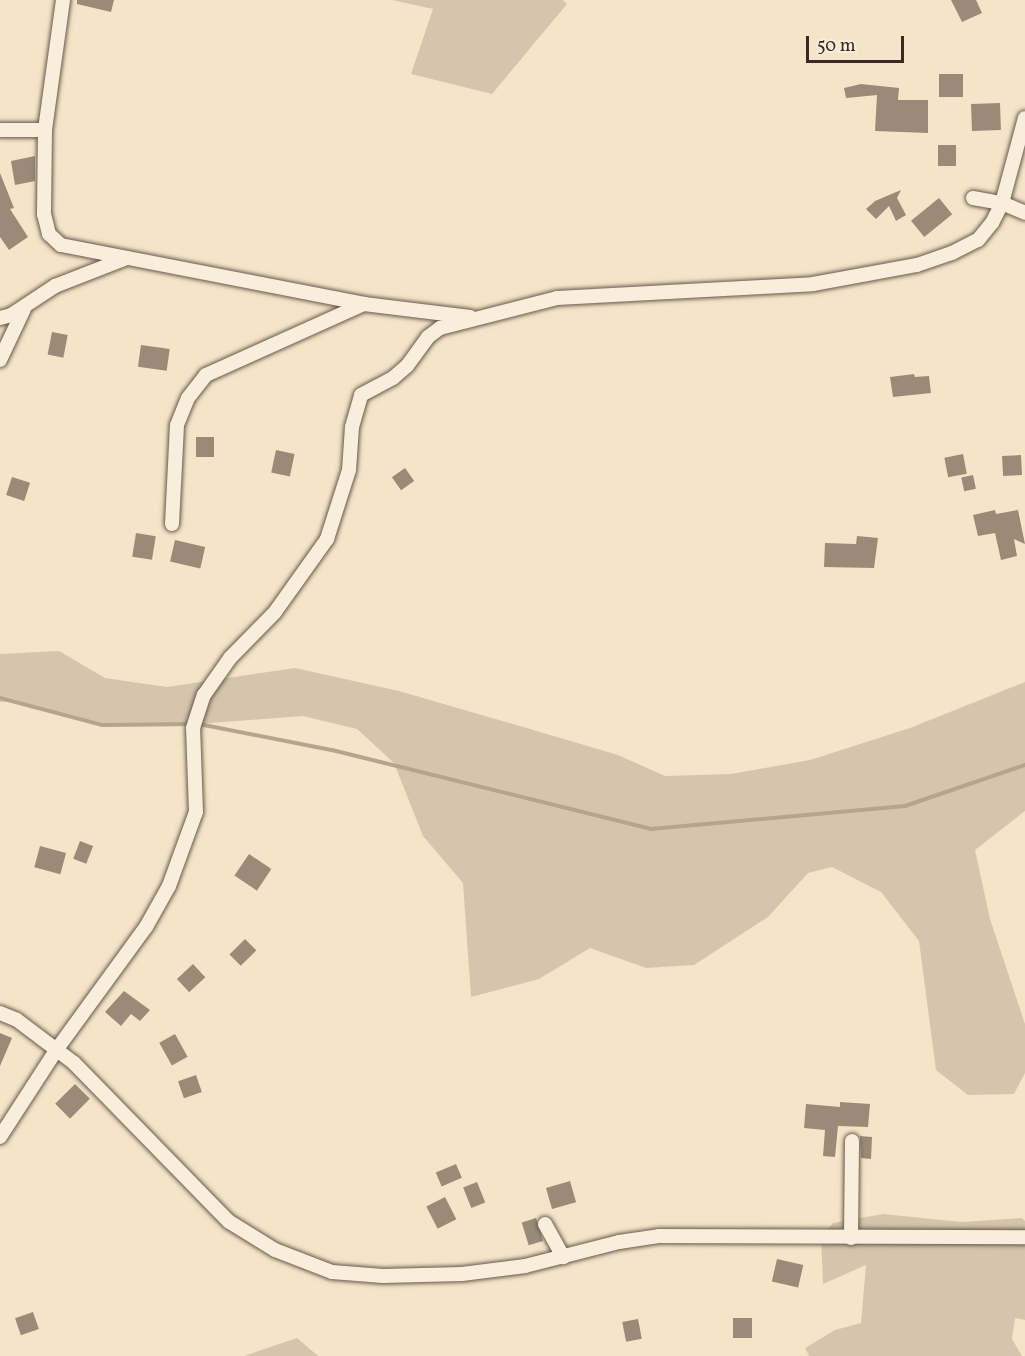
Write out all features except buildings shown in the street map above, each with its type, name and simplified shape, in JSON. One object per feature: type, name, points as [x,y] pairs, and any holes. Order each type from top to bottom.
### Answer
[{"type":"street","points":[[63,0],[45,130],[44,214],[49,234],[61,245],[132,256],[364,304],[478,318]]},
{"type":"street","points":[[0,1137],[57,1049],[146,927],[169,886],[196,812],[193,728],[204,695],[225,665],[275,612],[327,539],[349,470],[352,427],[361,395],[393,378],[407,366],[428,337],[440,328],[557,298],[813,284],[917,265],[978,240],[1002,203],[1025,118]]},
{"type":"street","points":[[0,130],[45,130]]},
{"type":"street","points":[[973,198],[1002,203],[1025,213]]},
{"type":"street","points":[[0,318],[25,307],[65,281],[132,256]]},
{"type":"street","points":[[172,524],[177,425],[188,398],[206,375],[364,304]]},
{"type":"street","points":[[0,360],[25,307]]},
{"type":"street","points":[[0,1013],[57,1049],[228,1221],[275,1250],[332,1272],[382,1276],[462,1274],[563,1257],[659,1236],[766,1234],[850,1238],[1025,1237]]},
{"type":"street","points":[[850,1238],[852,1141]]},
{"type":"street","points":[[544,1224],[563,1257]]},
{"type":"shaded area","points":[[392,0],[563,0],[567,4],[492,94],[411,74],[433,9]]},
{"type":"shaded area","points":[[59,651],[105,678],[167,687],[295,668],[399,691],[530,729],[618,755],[665,776],[731,774],[810,760],[910,728],[1025,682],[1025,811],[975,850],[990,919],[1025,1024],[1025,1073],[1014,1094],[968,1095],[936,1070],[919,941],[881,892],[832,867],[808,873],[768,917],[694,965],[646,968],[590,948],[539,979],[471,997],[463,883],[423,836],[394,763],[357,729],[303,716],[199,724],[102,725],[18,701],[0,702],[0,654]]},
{"type":"shaded area","points":[[883,1214],[962,1222],[1022,1218],[1025,1221],[1025,1320],[1015,1318],[1012,1339],[1022,1356],[809,1356],[805,1348],[835,1330],[861,1323],[866,1265],[823,1284],[821,1237],[833,1223]]},
{"type":"shaded area","points":[[297,1338],[318,1356],[244,1356]]},
{"type":"waterway","points":[[0,698],[102,725],[199,724],[332,750],[651,829],[905,806],[1025,765]]}]
